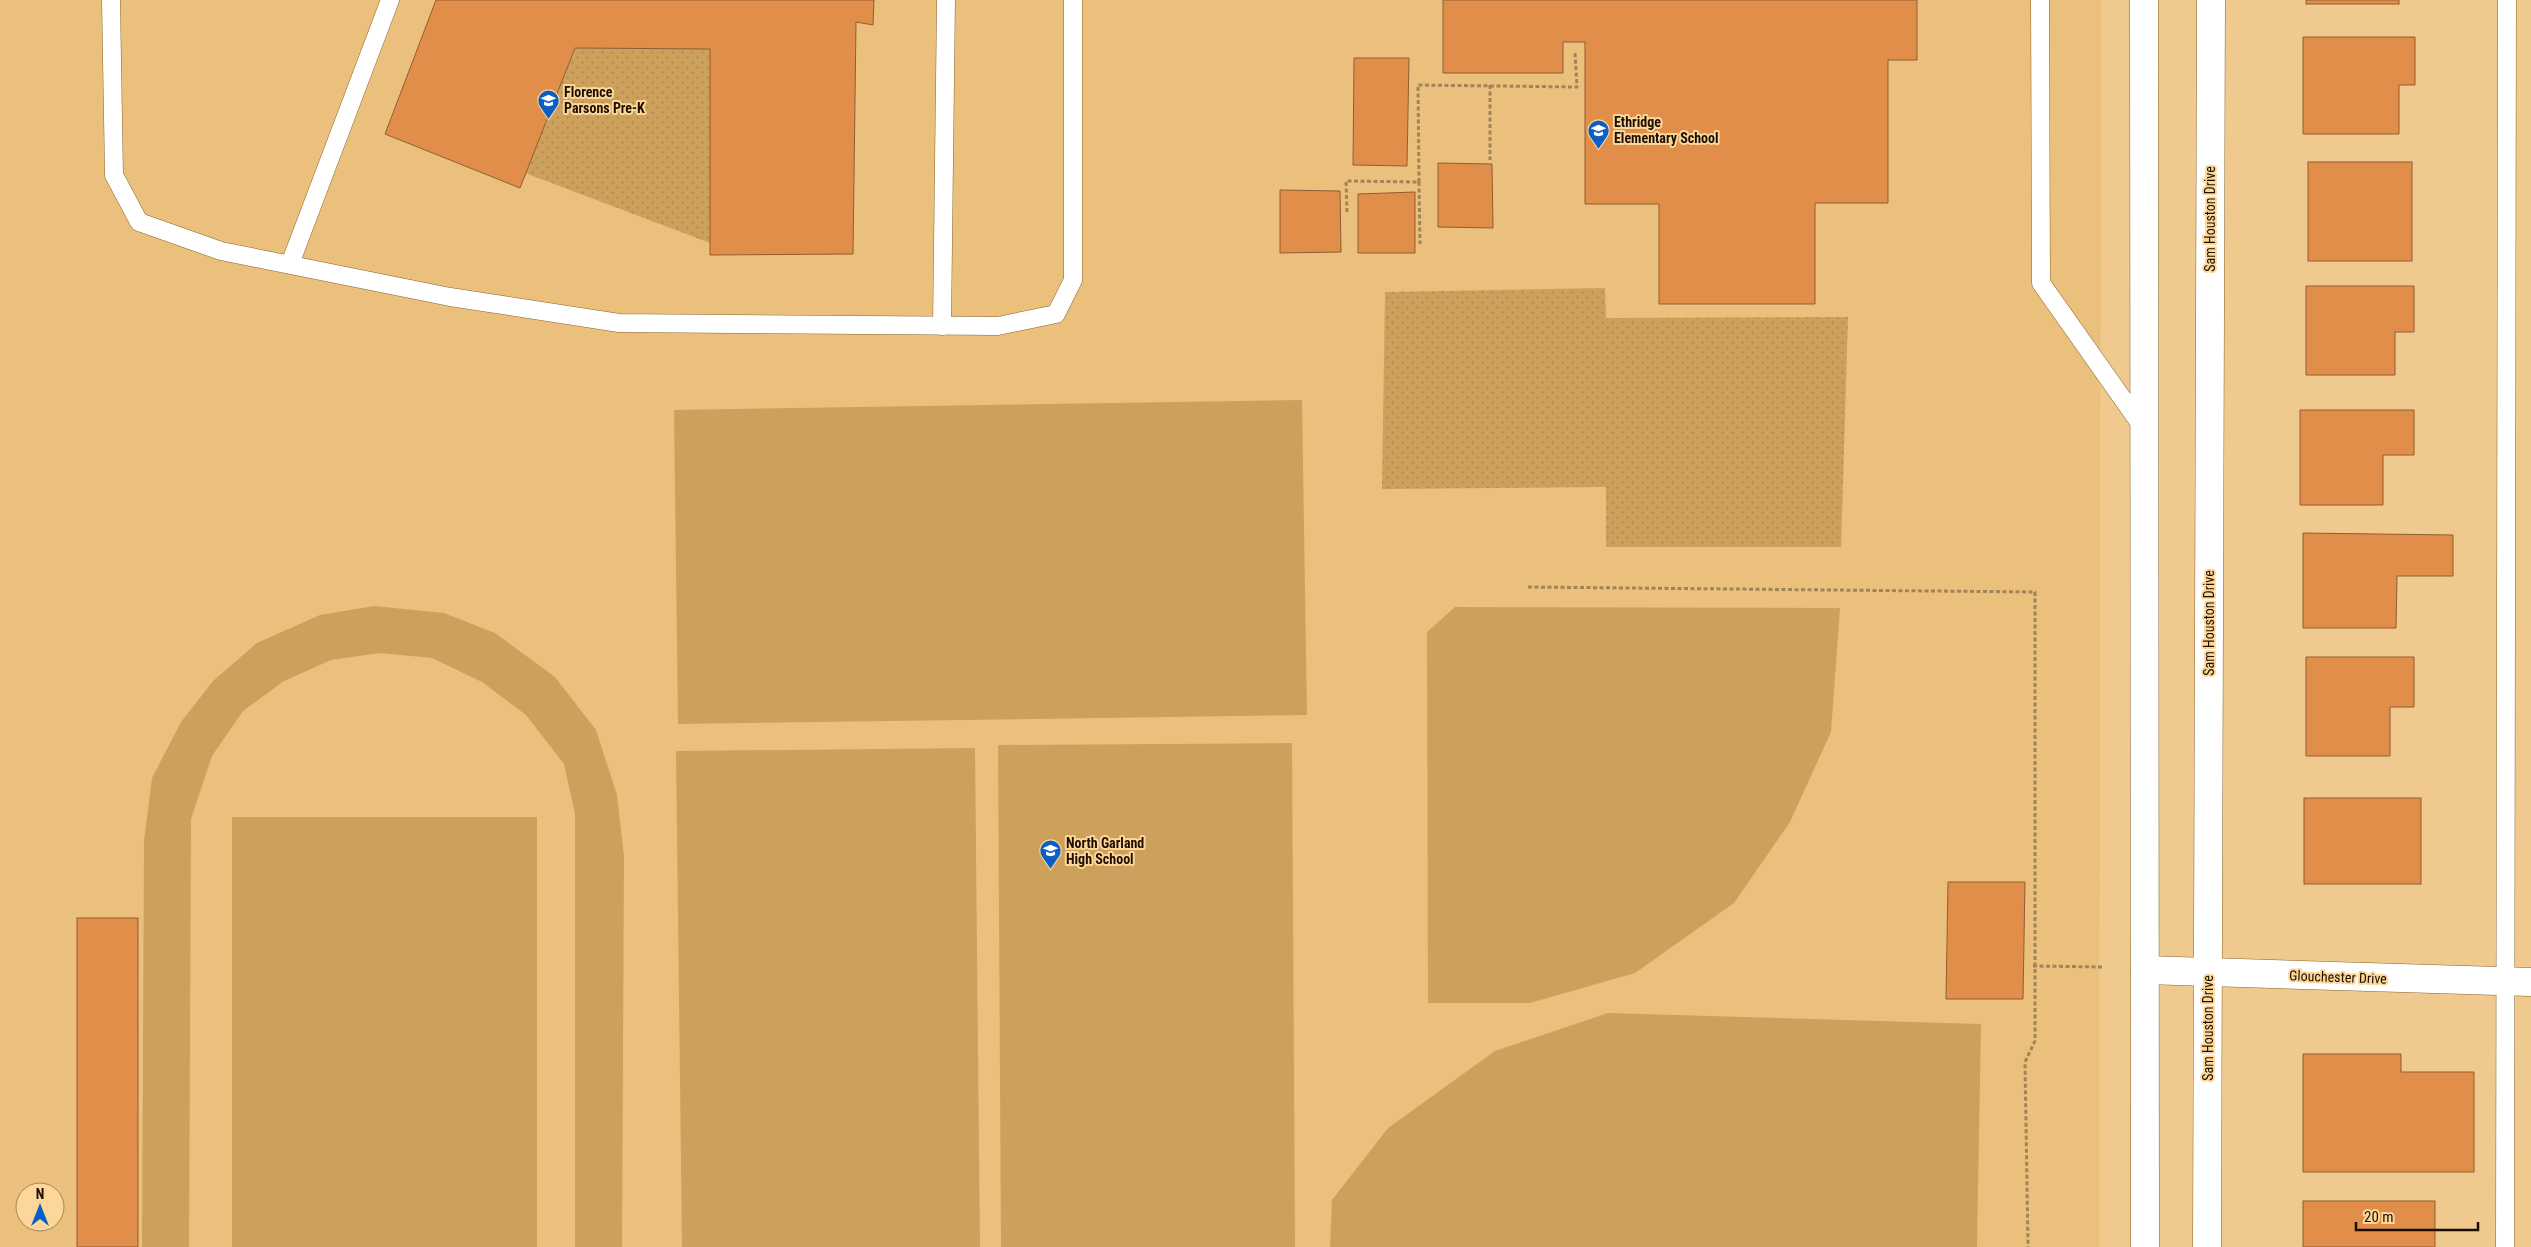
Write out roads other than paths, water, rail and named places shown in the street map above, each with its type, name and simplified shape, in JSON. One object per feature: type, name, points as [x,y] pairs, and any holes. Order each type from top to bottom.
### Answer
[{"type":"street","points":[[2144,0],[2145,1247]]},
{"type":"street","name":"Sam Houston Drive","points":[[2207,1247],[2211,0]]},
{"type":"street","name":"Glouchester Drive","points":[[2145,970],[2519,982]]},
{"type":"lane","points":[[111,0],[114,175],[139,222],[221,251],[450,296],[619,323],[942,326],[998,326],[1056,314],[1073,280],[1073,0]]},
{"type":"lane","points":[[290,264],[390,0]]},
{"type":"lane","points":[[942,326],[946,0]]},
{"type":"lane","points":[[2040,0],[2041,283],[2145,430]]},
{"type":"lane","points":[[2505,1247],[2519,982],[2507,0]]},
{"type":"place","name":"Florence Parsons Pre-K","points":[[548,119]]},
{"type":"place","name":"Ethridge Elementary School","points":[[1598,149]]},
{"type":"place","name":"North Garland High School","points":[[1050,870]]}]
